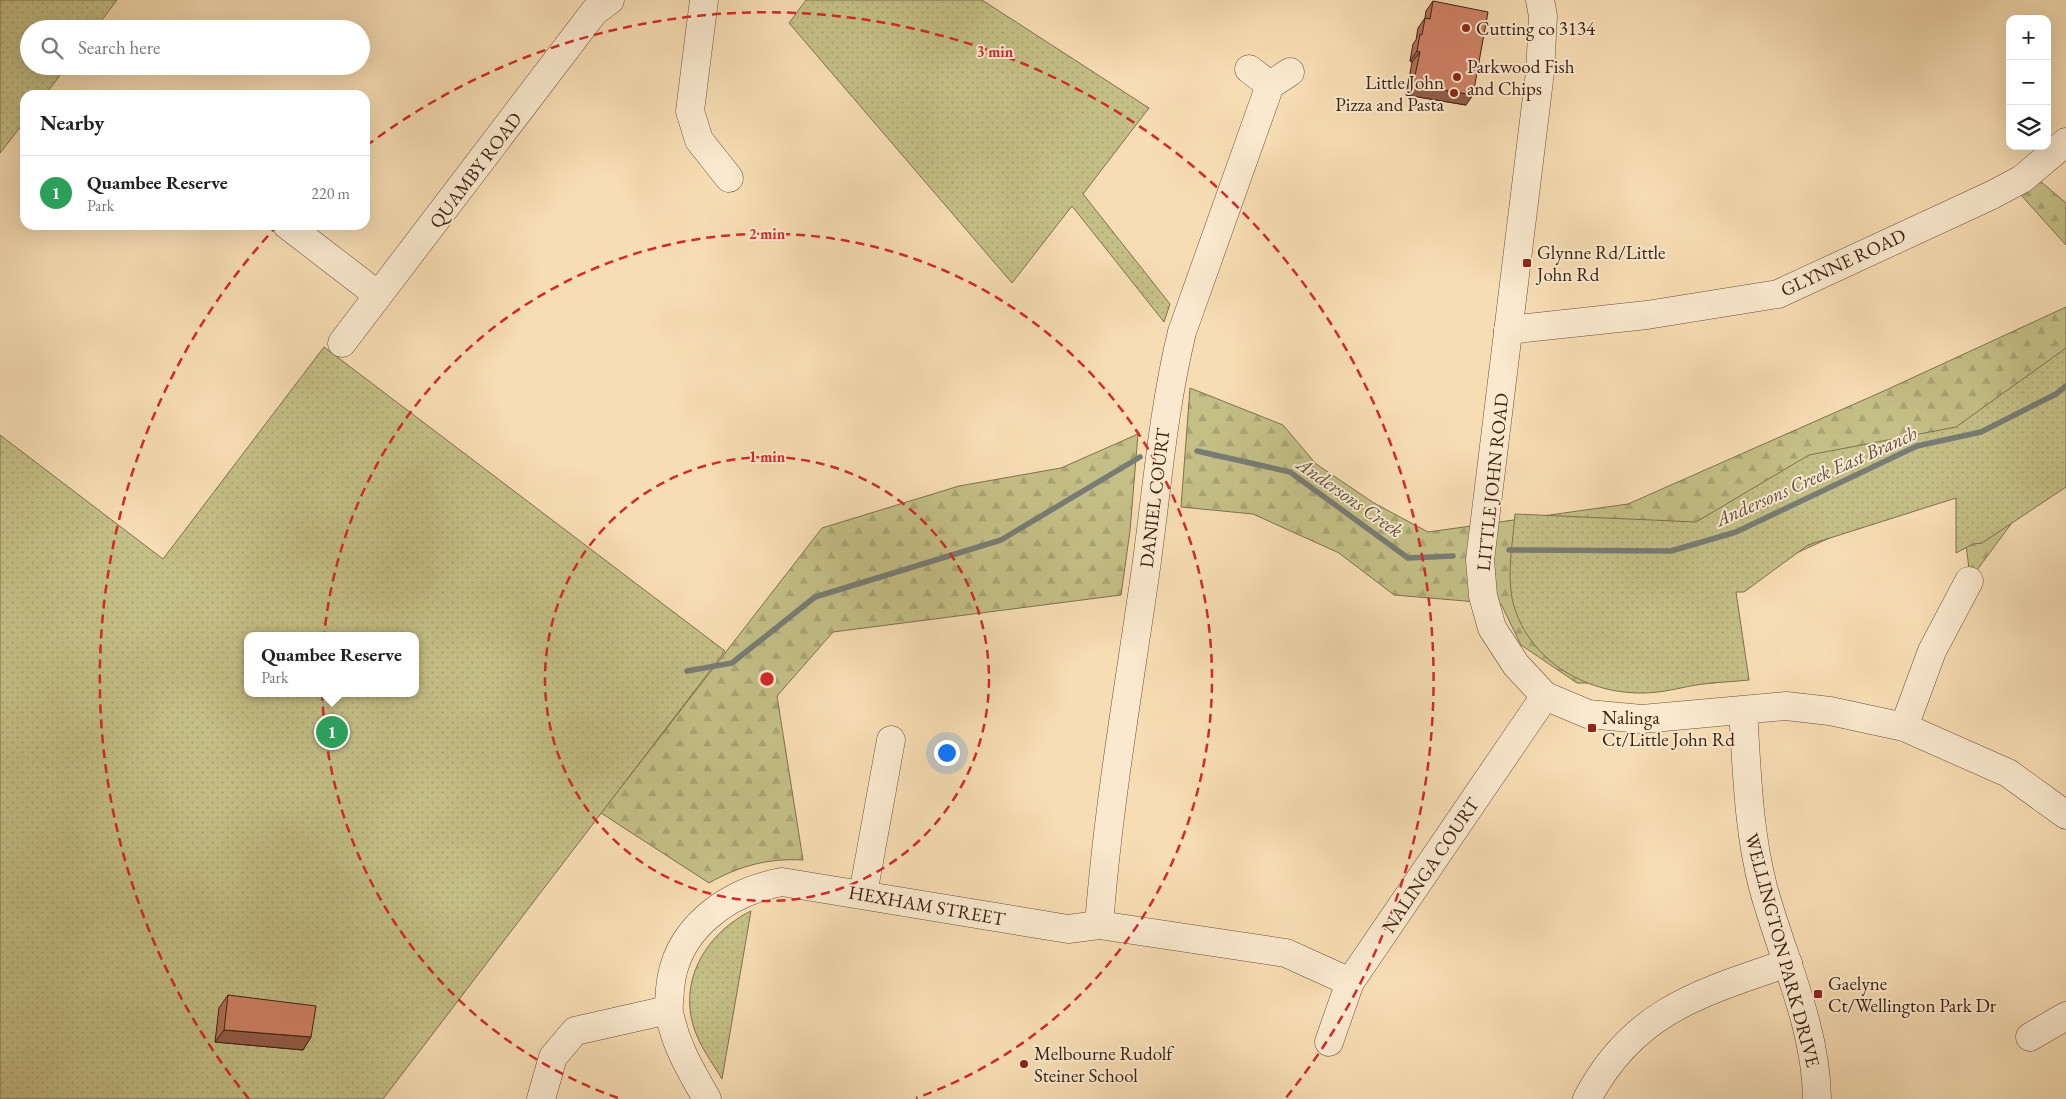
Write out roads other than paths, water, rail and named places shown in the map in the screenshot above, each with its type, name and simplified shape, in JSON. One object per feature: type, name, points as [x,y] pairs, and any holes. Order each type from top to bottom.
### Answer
[{"type":"street","name":"QUAMBY ROAD","points":[[342,343],[594,12],[610,0]]},
{"type":"street","points":[[704,0],[690,110],[699,140],[729,178]]},
{"type":"street","name":"LITTLE JOHN ROAD","points":[[1540,0],[1543,16],[1540,72],[1480,560],[1483,596],[1492,628],[1516,665],[1546,696],[1588,714],[1642,719],[1794,707],[1830,711],[1904,727],[2008,773],[2066,815]]},
{"type":"street","name":"DANIEL COURT","points":[[1099,925],[1105,850],[1156,496],[1165,411],[1174,362],[1182,332],[1270,75]]},
{"type":"street","name":"GLYNNE ROAD","points":[[1508,330],[1647,314],[1778,294],[1992,195],[2022,179],[2066,142]]},
{"type":"street","points":[[294,230],[378,295]]},
{"type":"street","points":[[1904,727],[1932,650],[1969,581]]},
{"type":"street","name":"NALINGA COURT","points":[[1329,1042],[1350,982],[1546,696]]},
{"type":"street","name":"WELLINGTON PARK DRIVE","points":[[1743,711],[1751,833],[1763,888],[1806,1024],[1817,1081],[1817,1099]]},
{"type":"street","points":[[862,894],[891,740]]},
{"type":"street","name":"HEXHAM STREET","points":[[707,1099],[680,1053],[668,1010],[672,972],[683,946],[697,925],[730,899],[758,886],[782,882],[1068,929],[1099,925],[1286,953],[1350,982]]},
{"type":"street","points":[[1587,1099],[1600,1076],[1630,1039],[1669,1009],[1727,983],[1788,963]]},
{"type":"street","points":[[541,1099],[553,1057],[575,1031],[668,1010]]},
{"type":"street","points":[[2030,1037],[2066,1016]]},
{"type":"waterway","name":"Andersons Creek East Branch","points":[[1509,550],[1671,551],[1736,532],[1917,446],[1981,432],[2056,394],[2066,386]]},
{"type":"waterway","name":"Andersons Creek","points":[[1197,451],[1290,472],[1408,558],[1453,556]]},
{"type":"waterway","name":"Andersons Creek East Branch","points":[[687,671],[732,663],[815,597],[1001,540],[1140,457]]},
{"type":"place","name":"Cutting co 3134","points":[[1466,28]]},
{"type":"place","name":"Parkwood Fish and Chips","points":[[1457,77]]},
{"type":"place","name":"Little John Pizza and Pasta","points":[[1454,93]]},
{"type":"place","name":"Glynne Rd/Little John Rd","points":[[1527,263]]},
{"type":"place","name":"Nalinga Ct/Little John Rd","points":[[1592,728]]},
{"type":"place","name":"Quambee Reserve","points":[[332,732]]},
{"type":"place","name":"Gaelyne Ct/Wellington Park Dr","points":[[1818,994]]},
{"type":"place","name":"Melbourne Rudolf Steiner School","points":[[1024,1064]]}]
